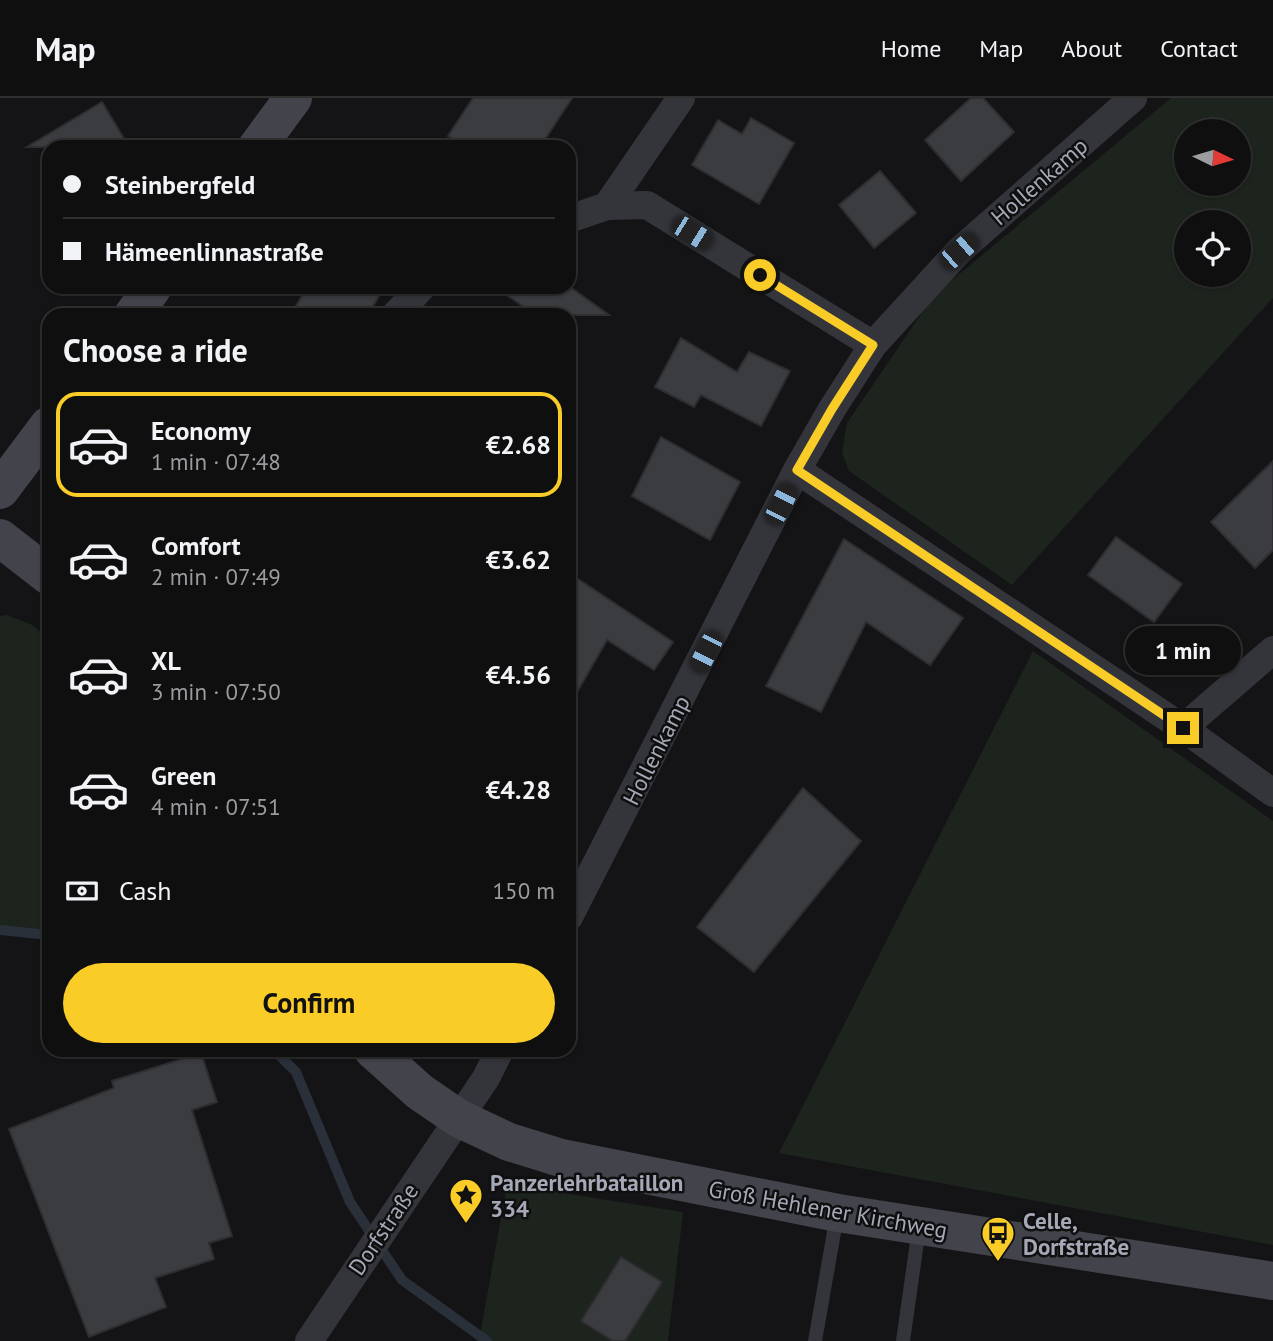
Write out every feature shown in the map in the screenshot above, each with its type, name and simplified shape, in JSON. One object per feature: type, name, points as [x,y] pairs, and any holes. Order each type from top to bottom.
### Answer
[{"type":"main road","points":[[262,140],[293,98]]},
{"type":"main road","points":[[0,490],[42,434]]},
{"type":"main road","points":[[0,538],[42,571]]},
{"type":"main road","name":"Groß Hehlener Kirchweg","points":[[381,1057],[421,1092],[458,1118],[509,1142],[561,1158],[838,1213],[1273,1281]]},
{"type":"street","points":[[607,206],[681,98]]},
{"type":"street","name":"Hollenkamp","points":[[576,903],[797,470],[873,345],[959,251],[1133,98]]},
{"type":"street","points":[[576,217],[607,206],[647,205],[873,345]]},
{"type":"street","points":[[402,308],[415,294]]},
{"type":"street","points":[[797,470],[1183,728],[1273,793]]},
{"type":"street","points":[[1183,728],[1273,650]]},
{"type":"street","points":[[458,1118],[486,1078],[496,1057]]},
{"type":"street","name":"Dorfstraße","points":[[309,1341],[458,1118]]},
{"type":"lane","points":[[816,1341],[838,1213]]},
{"type":"lane","points":[[903,1341],[919,1226]]},
{"type":"shaded area","points":[[1171,98],[1273,98],[1273,298],[1012,585],[849,471],[842,453],[847,423],[934,295]]},
{"type":"shaded area","points":[[7,615],[32,625],[42,633],[42,936],[0,933],[0,616]]},
{"type":"shaded area","points":[[1033,651],[1273,821],[1273,1245],[779,1153]]},
{"type":"shaded area","points":[[507,1184],[683,1212],[668,1341],[479,1341]]},
{"type":"building","points":[[473,98],[572,98],[545,140],[454,140],[448,136]]},
{"type":"building","points":[[971,98],[983,98],[1014,132],[961,181],[925,140]]},
{"type":"building","points":[[102,102],[125,140],[42,140],[42,147],[27,147]]},
{"type":"building","points":[[751,118],[794,143],[759,204],[692,165],[718,120],[742,134]]},
{"type":"building","points":[[880,171],[916,213],[874,248],[839,205]]},
{"type":"building","points":[[576,291],[609,315],[576,315],[576,308],[526,308],[505,294],[576,294]]},
{"type":"building","points":[[303,294],[380,294],[372,308],[295,308]]},
{"type":"building","points":[[681,338],[737,372],[749,352],[790,371],[761,426],[701,395],[694,407],[655,387]]},
{"type":"building","points":[[661,437],[740,482],[710,540],[632,496]]},
{"type":"building","points":[[1273,461],[1273,550],[1255,568],[1211,522]]},
{"type":"building","points":[[1116,537],[1182,584],[1154,622],[1088,575]]},
{"type":"building","points":[[844,539],[963,618],[930,665],[866,622],[821,712],[766,686]]},
{"type":"building","points":[[576,578],[673,642],[654,670],[607,640],[576,694]]},
{"type":"building","points":[[803,788],[861,841],[754,972],[697,927]]},
{"type":"building","points":[[188,1057],[202,1057],[217,1102],[192,1110],[232,1236],[209,1243],[214,1259],[155,1278],[166,1307],[89,1337],[9,1129],[114,1088],[112,1081]]},
{"type":"building","points":[[621,1257],[662,1282],[625,1341],[613,1341],[581,1321]]},
{"type":"waterway","points":[[0,930],[42,934]]},
{"type":"waterway","points":[[281,1057],[296,1072],[350,1202],[402,1280],[487,1341]]},
{"type":"place","name":"Panzerlehrbataillon 334","points":[[466,1225]]},
{"type":"place","name":"Celle, Dorfstraße","points":[[998,1263]]},
{"type":"route","points":[[760,275],[873,345],[797,470],[1183,728]]}]
